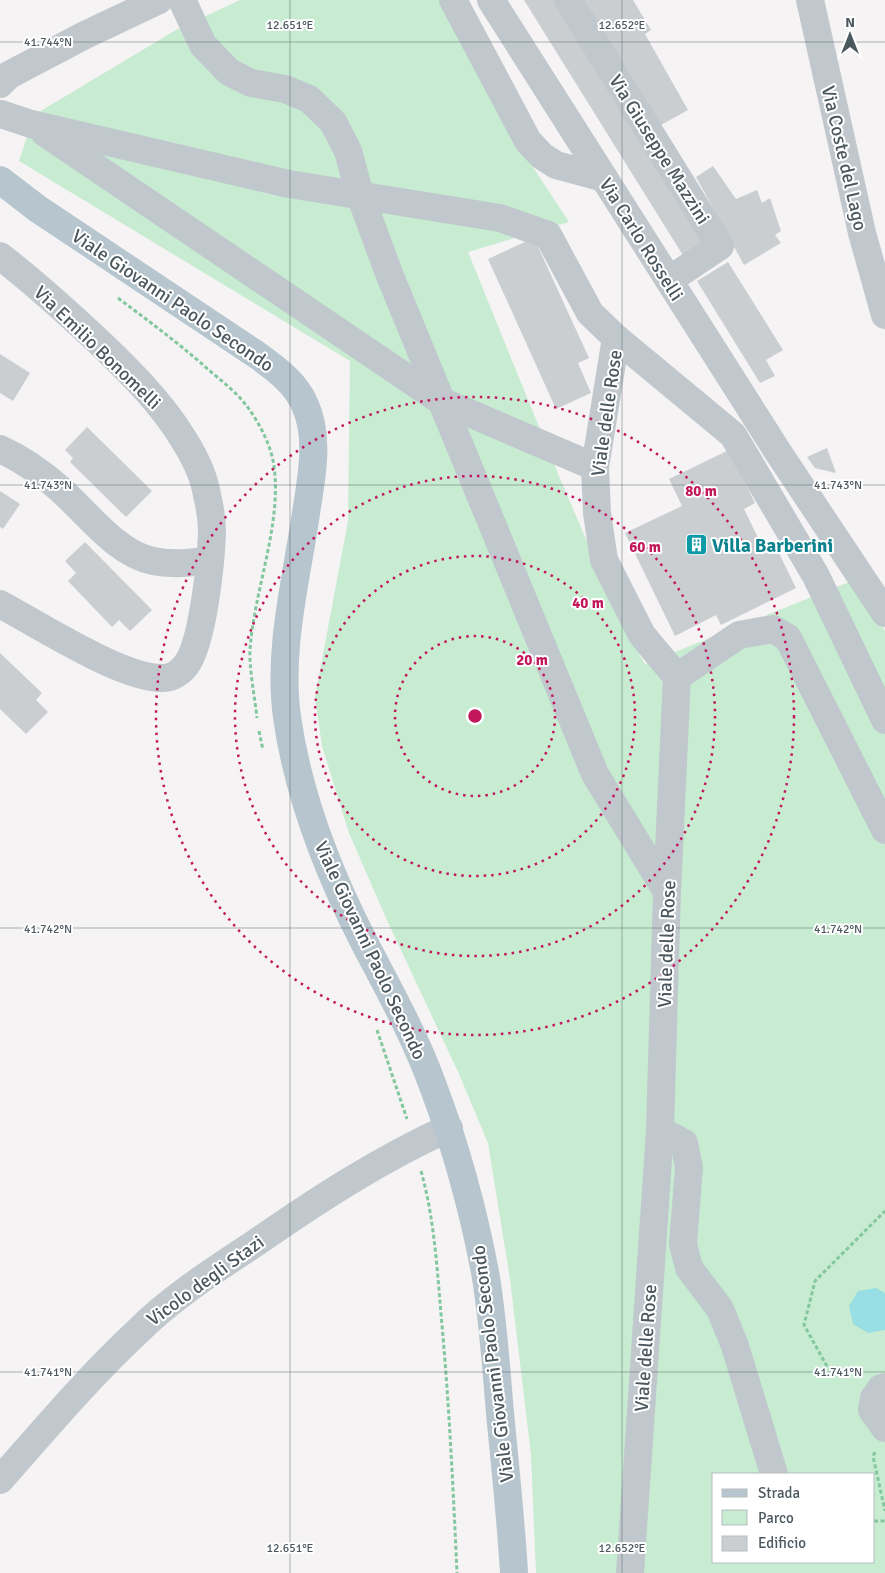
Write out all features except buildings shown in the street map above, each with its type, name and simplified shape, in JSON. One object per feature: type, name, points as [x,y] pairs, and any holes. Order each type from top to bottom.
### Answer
[{"type":"main road","name":"Viale Giovanni Paolo Secondo","points":[[0,180],[38,209],[257,355],[287,379],[295,388],[306,407],[312,431],[311,476],[286,646],[284,675],[292,743],[316,830],[331,870],[363,940],[412,1035],[449,1128],[476,1231],[485,1274],[498,1389],[514,1573]]},
{"type":"street","points":[[159,0],[85,35],[3,79],[1,117],[289,184],[500,218],[548,235],[590,313],[616,338],[733,435],[816,576],[885,720]]},
{"type":"street","points":[[182,0],[203,45],[229,72],[251,83],[285,90],[309,99],[332,122],[348,151],[360,196],[390,276],[595,774],[667,892]]},
{"type":"street","points":[[453,0],[528,141],[542,156],[556,165],[604,178]]},
{"type":"street","name":"Via Carlo Rosselli","points":[[491,0],[794,478],[885,614]]},
{"type":"street","name":"Via Giuseppe Mazzini","points":[[568,0],[720,246],[669,280]]},
{"type":"street","name":"Via Coste del Lago","points":[[810,0],[862,233],[885,315]]},
{"type":"street","points":[[31,124],[442,401],[594,467]]},
{"type":"street","name":"Via Emilio Bonomelli","points":[[0,256],[62,308],[138,380],[154,398],[176,427],[196,462],[206,489],[212,532],[204,609],[193,651],[187,665],[181,671],[165,678],[132,672],[106,661],[0,604]]},
{"type":"street","name":"Viale delle Rose","points":[[616,338],[594,467],[597,513],[604,560],[642,635],[677,677],[667,892],[660,1130],[630,1573]]},
{"type":"street","points":[[0,449],[46,477],[106,533],[133,553],[152,561],[174,564],[210,560]]},
{"type":"street","points":[[677,677],[739,635],[773,629],[788,638],[885,830]]},
{"type":"street","name":"Vicolo degli Stazi","points":[[0,1480],[93,1375],[168,1304],[205,1277],[351,1180],[390,1156],[449,1128]]},
{"type":"street","points":[[660,1130],[684,1143],[688,1167],[683,1244],[688,1268],[720,1309],[735,1346],[774,1473]]},
{"type":"street","points":[[875,1381],[880,1388],[874,1398],[872,1410],[885,1428]]},
{"type":"path","points":[[875,1381],[828,1368],[804,1325],[815,1281],[885,1211]]},
{"type":"path","points":[[873,1456],[885,1511]]},
{"type":"green space","points":[[240,0],[441,0],[523,152],[569,222],[468,252],[561,481],[626,632],[645,664],[854,580],[885,631],[885,1573],[536,1573],[531,1455],[510,1279],[488,1143],[459,1074],[386,918],[349,833],[322,746],[315,697],[348,521],[350,361],[19,161],[34,115],[176,30]]},
{"type":"water","points":[[876,1288],[885,1293],[885,1330],[868,1333],[853,1324],[849,1306],[858,1291]]},
{"type":"place","name":"Villa Barberini","points":[[696,545]]}]
